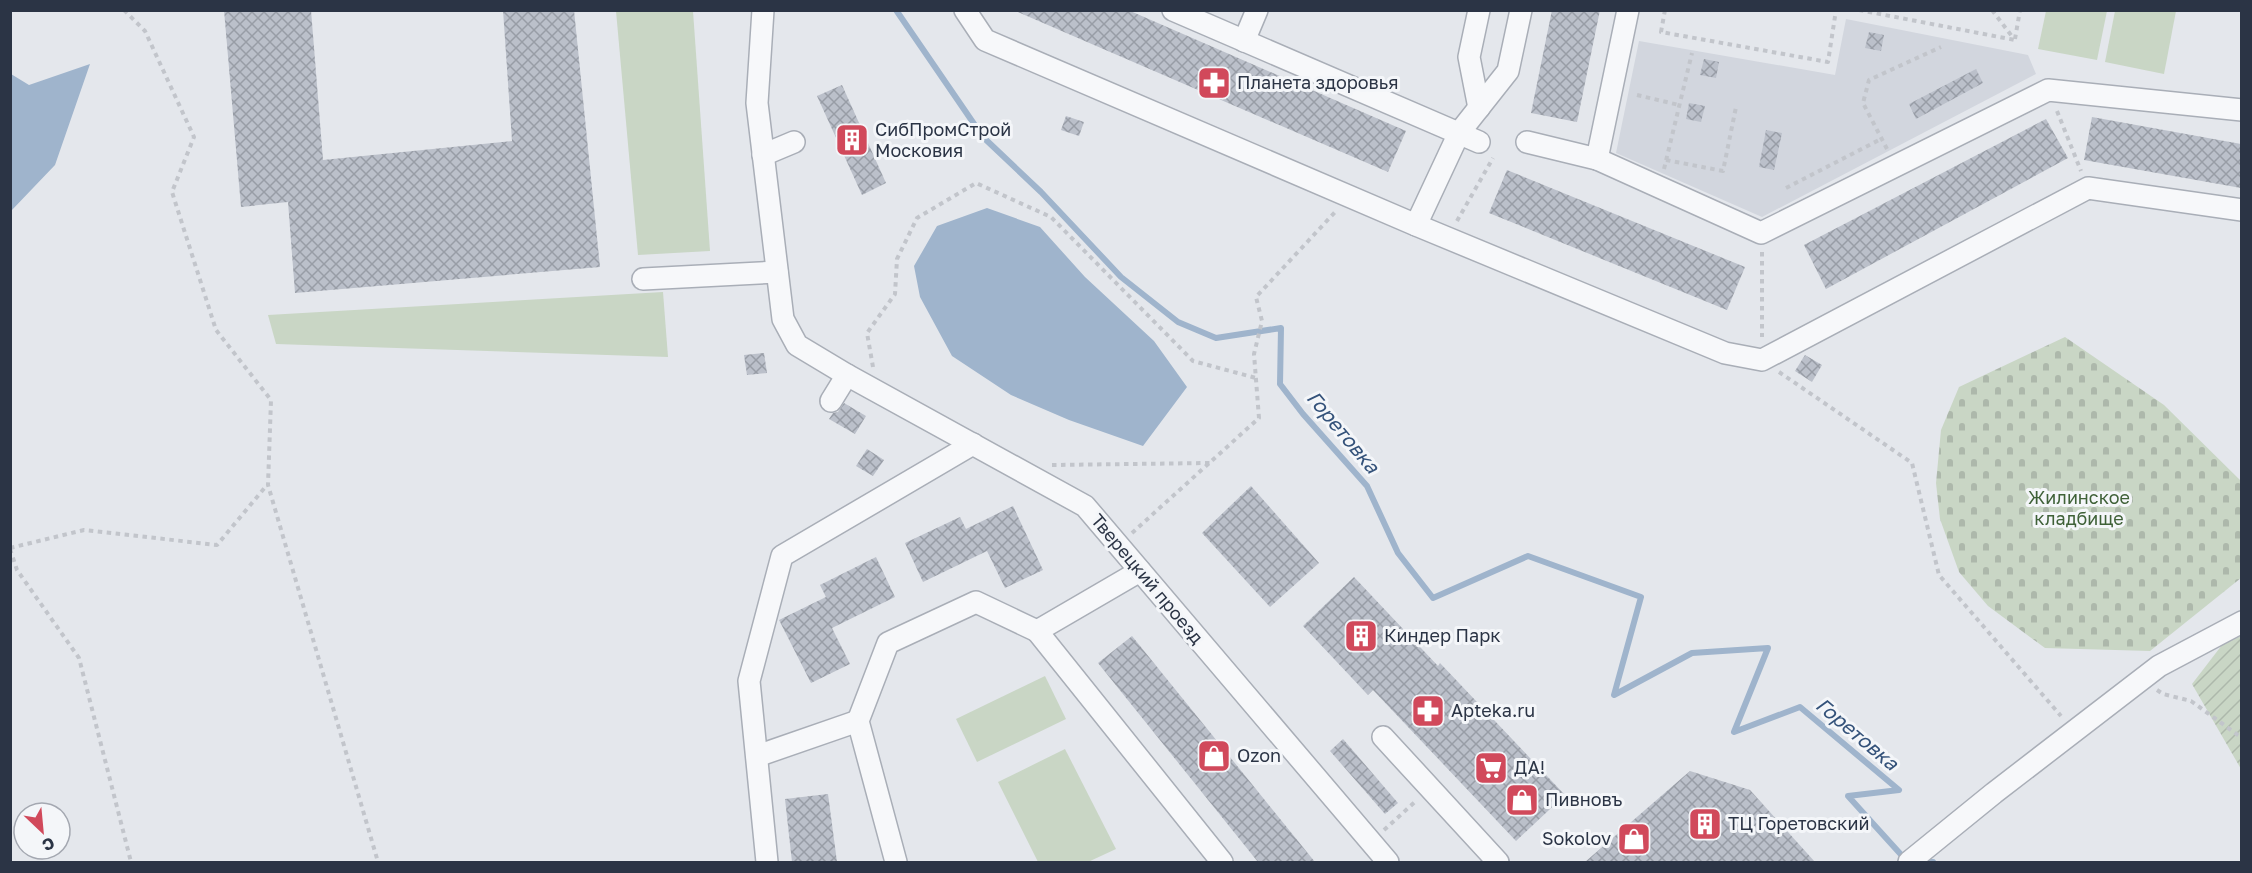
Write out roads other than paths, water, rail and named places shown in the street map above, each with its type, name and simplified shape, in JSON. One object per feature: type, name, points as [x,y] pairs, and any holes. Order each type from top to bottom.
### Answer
[{"type":"lane","name":"Тверецкий проезд","points":[[763,10],[757,103],[783,319],[797,345],[1085,506],[1389,862]]},
{"type":"lane","points":[[965,10],[985,40],[1416,225],[1725,353],[1762,360],[2088,188],[2241,210]]},
{"type":"lane","points":[[1173,10],[1459,133],[1486,149]]},
{"type":"lane","points":[[1244,41],[1257,10]]},
{"type":"lane","points":[[1479,10],[1469,57],[1479,108]]},
{"type":"lane","points":[[1416,225],[1459,133],[1508,72],[1521,10]]},
{"type":"lane","points":[[1597,159],[1628,10]]},
{"type":"lane","points":[[1527,142],[1597,159],[1761,233],[2048,90],[2241,110]]},
{"type":"lane","points":[[763,154],[794,142]]},
{"type":"lane","points":[[642,279],[777,272]]},
{"type":"lane","points":[[831,401],[847,375]]},
{"type":"lane","points":[[767,862],[749,681],[782,556],[973,444]]},
{"type":"lane","points":[[1037,631],[1140,571]]},
{"type":"lane","points":[[896,862],[858,721],[888,643],[976,602],[1037,631],[1222,862]]},
{"type":"lane","points":[[1917,856],[2142,678],[2159,666],[2241,622]]},
{"type":"lane","points":[[757,756],[858,721]]},
{"type":"lane","points":[[1383,736],[1497,862]]},
{"type":"water","points":[[90,64],[55,165],[11,211],[11,74],[29,85]]},
{"type":"water","points":[[987,208],[1040,227],[1085,277],[1154,341],[1187,387],[1143,446],[1069,420],[1011,395],[952,356],[920,297],[914,266],[937,226]]},
{"type":"waterway","name":"Горетовка","points":[[896,10],[983,137],[1041,192],[1121,277],[1178,322],[1216,338],[1281,328],[1280,384],[1303,414],[1367,486],[1398,553],[1433,598],[1528,556],[1641,597],[1614,695],[1692,653],[1768,648],[1734,732],[1800,707],[1899,790],[1848,796],[1905,859],[1908,859]]},
{"type":"waterway","name":"Горетовка","points":[[1918,861],[1933,862]]},
{"type":"place","name":"Планета здоровья","points":[[1214,83]]},
{"type":"place","name":"СибПромСтрой Московия","points":[[852,140]]},
{"type":"place","name":"Киндер Парк","points":[[1361,636]]},
{"type":"place","name":"Apteka.ru","points":[[1428,711]]},
{"type":"place","name":"Ozon","points":[[1214,756]]},
{"type":"place","name":"ДА!","points":[[1491,768]]},
{"type":"place","name":"Пивновъ","points":[[1522,800]]},
{"type":"place","name":"ТЦ Горетовский","points":[[1705,824]]},
{"type":"place","name":"Sokolov","points":[[1634,839]]},
{"type":"park label","name":"Жилинское кладбище","points":[[2079,508]]}]
